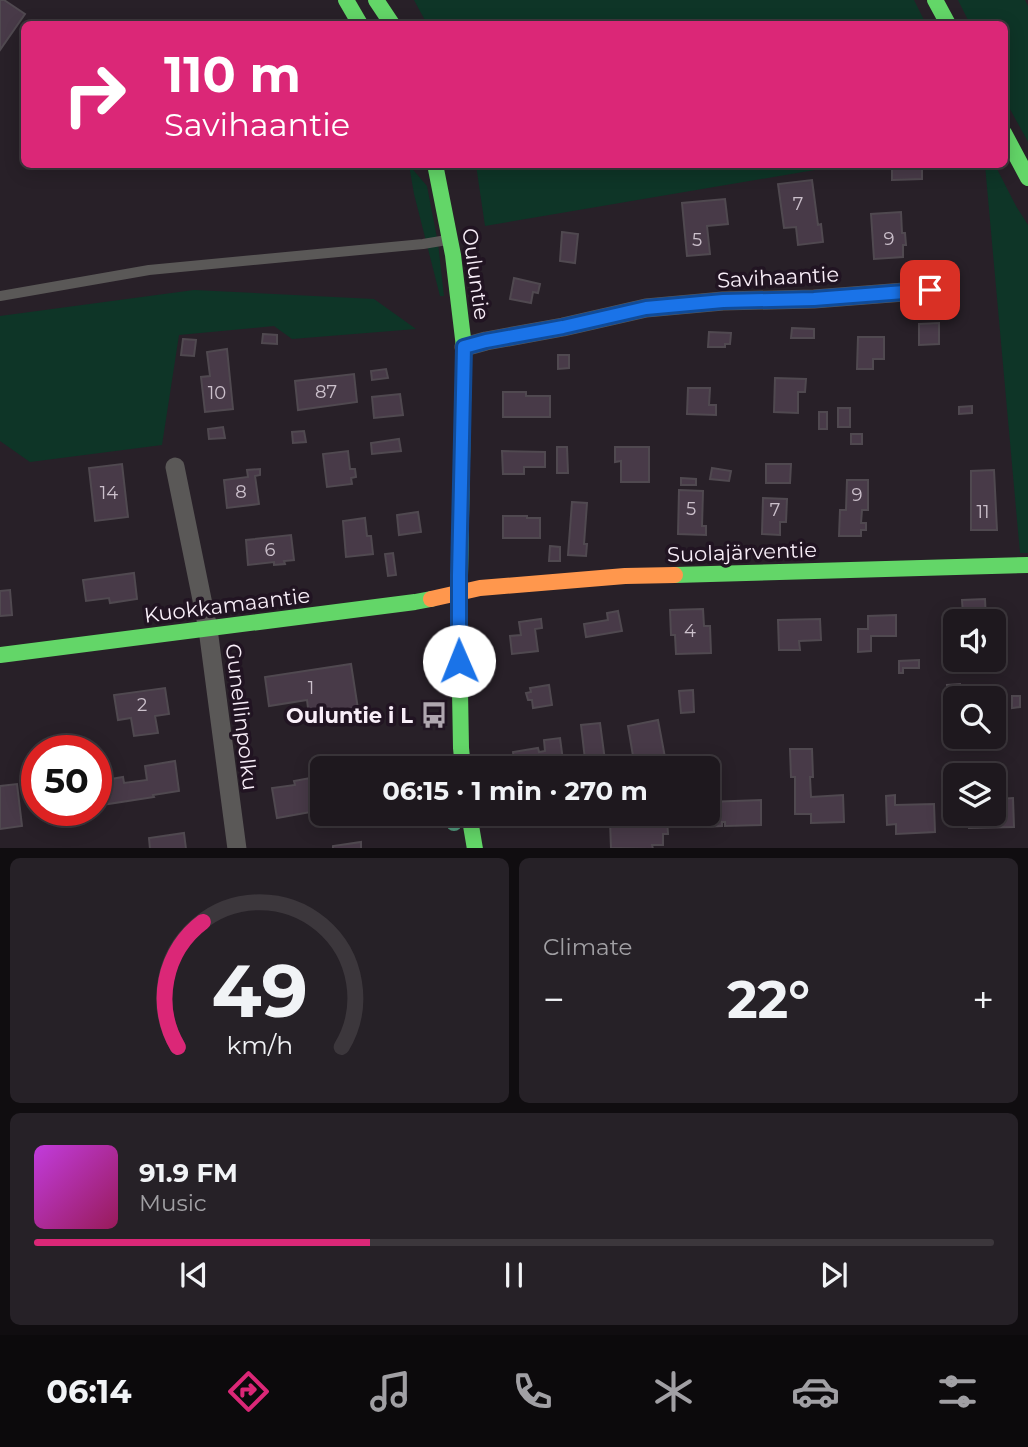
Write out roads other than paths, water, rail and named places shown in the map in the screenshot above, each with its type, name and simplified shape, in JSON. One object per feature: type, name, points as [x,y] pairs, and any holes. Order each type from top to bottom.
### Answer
[{"type":"main road","points":[[346,0],[358,21]]},
{"type":"main road","points":[[376,0],[390,21]]},
{"type":"main road","points":[[935,0],[946,21]]},
{"type":"main road","points":[[1008,140],[1028,178]]},
{"type":"main road","name":"Ouluntie","points":[[436,168],[451,240],[464,347],[459,593],[462,756]]},
{"type":"main road","name":"Suolajärventie","points":[[459,593],[625,576],[1028,565]]},
{"type":"main road","name":"Kuokkamaantie","points":[[0,654],[415,602],[459,593]]},
{"type":"main road","points":[[471,826],[475,848]]},
{"type":"street","name":"Savihaantie","points":[[464,347],[646,308],[723,301],[814,299],[930,290]]},
{"type":"street","name":"Gunellinpolku","points":[[176,467],[208,629],[237,848]]},
{"type":"lane","points":[[0,296],[149,270],[451,240]]},
{"type":"place","name":"Ouluntie i L","points":[[434,715]]}]
